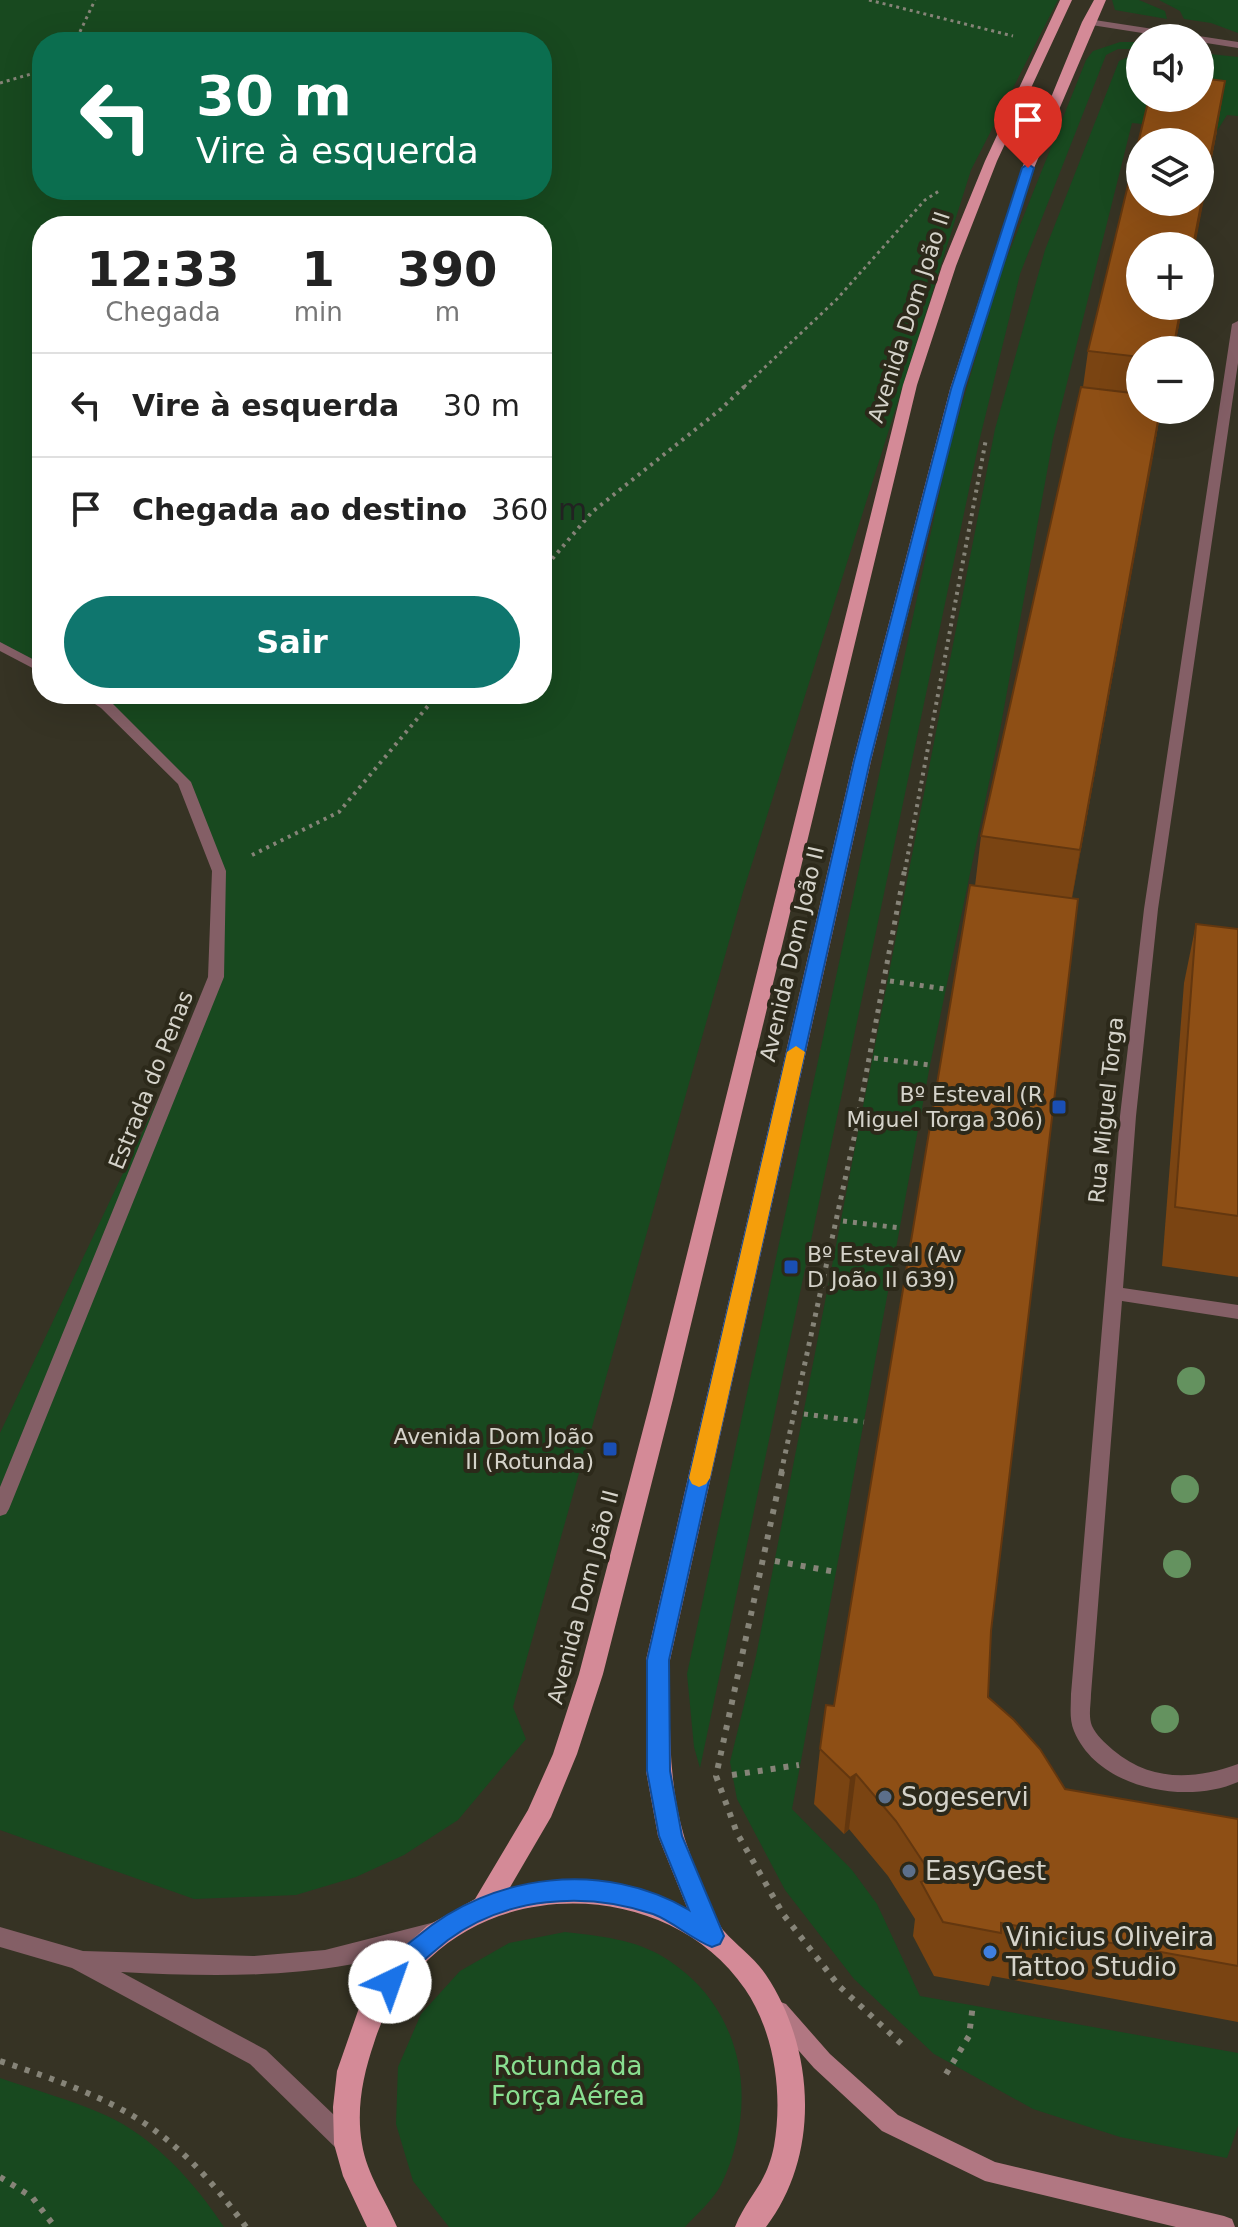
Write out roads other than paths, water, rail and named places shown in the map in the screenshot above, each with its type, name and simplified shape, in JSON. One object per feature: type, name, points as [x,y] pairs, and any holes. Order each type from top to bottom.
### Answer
[{"type":"main road","name":"Avenida Dom João II","points":[[485,1906],[538,1817],[565,1754],[591,1674],[662,1399],[910,385],[949,266],[991,161],[1066,0]]},
{"type":"main road","name":"Avenida Dom João II","points":[[712,1936],[671,1836],[658,1771],[658,1660],[862,761],[957,389],[1028,168],[1100,0]]},
{"type":"main road","points":[[383,2227],[363,2192],[348,2144],[347,2095],[361,2035],[375,2001],[404,1963],[441,1931],[485,1906],[543,1891],[602,1891],[661,1906],[712,1936],[741,1963],[822,2061],[890,2123],[993,2173],[1224,2227]]},
{"type":"main road","points":[[749,2227],[775,2188],[792,2122],[788,2055],[764,1994]]},
{"type":"street","points":[[1088,22],[1238,45]]},
{"type":"street","name":"Rua Miguel Torga","points":[[1238,324],[1151,909],[1128,1116],[1081,1694],[1082,1728],[1096,1748],[1117,1764],[1160,1782],[1206,1787],[1238,1773]]},
{"type":"street","points":[[0,646],[32,664]]},
{"type":"street","name":"Estrada do Penas","points":[[0,1509],[216,977],[219,871],[184,782],[104,704]]},
{"type":"street","points":[[1114,1293],[1238,1312]]},
{"type":"street","points":[[0,1937],[77,1959],[206,1967],[312,1961],[441,1931]]},
{"type":"street","points":[[77,1959],[258,2057],[348,2144]]},
{"type":"place","name":"Bº Esteval (R Miguel Torga 306)","points":[[1059,1107]]},
{"type":"place","name":"Bº Esteval (Av D João II 639)","points":[[791,1267]]},
{"type":"place","name":"Avenida Dom João II (Rotunda)","points":[[610,1449]]},
{"type":"place","name":"Sogeservi","points":[[885,1797]]},
{"type":"place","name":"EasyGest","points":[[909,1871]]},
{"type":"place","name":"Vinicius Oliveira Tattoo Studio","points":[[990,1952]]},
{"type":"park label","name":"Rotunda da Força Aérea","points":[[568,2081]]}]
